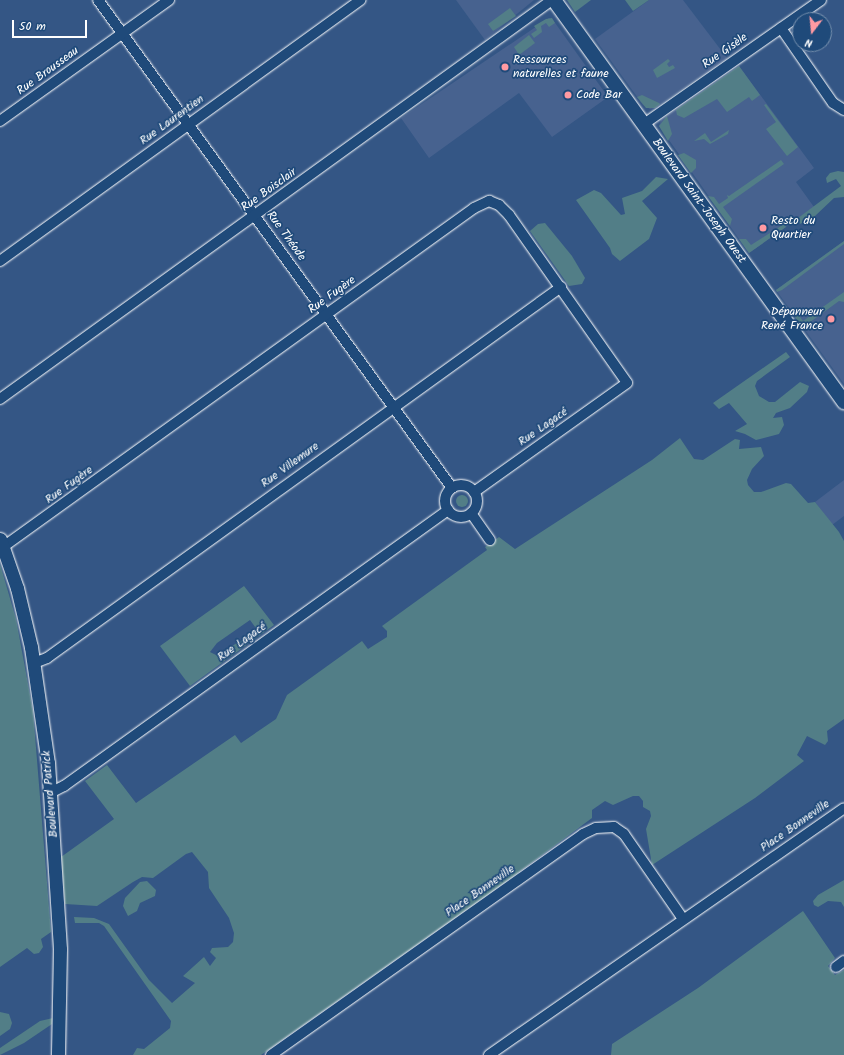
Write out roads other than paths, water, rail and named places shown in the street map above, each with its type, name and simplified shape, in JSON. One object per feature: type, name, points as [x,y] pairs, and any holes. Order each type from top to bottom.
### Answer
[{"type":"main road","name":"Boulevard Saint-Joseph Ouest","points":[[553,0],[844,402]]},
{"type":"street","name":"Rue Théode","points":[[98,0],[452,488]]},
{"type":"street","name":"Rue Brousseau","points":[[0,121],[169,0]]},
{"type":"street","name":"Rue Laurentien","points":[[0,261],[360,0]]},
{"type":"street","name":"Rue Boisclair","points":[[0,399],[553,0]]},
{"type":"street","name":"Rue Gisèle","points":[[644,124],[821,0]]},
{"type":"street","points":[[781,28],[832,103],[844,110]]},
{"type":"street","name":"Rue Fugère","points":[[2,543],[326,315],[474,208],[489,201],[496,203],[509,215],[627,383]]},
{"type":"street","name":"Rue Villemure","points":[[34,663],[47,658],[561,287]]},
{"type":"street","name":"Rue Lagacé","points":[[474,492],[627,383]]},
{"type":"street","points":[[463,485],[474,492],[477,504],[471,514],[456,516],[448,510],[445,500],[452,488],[463,485]]},
{"type":"street","name":"Rue Lagacé","points":[[50,793],[68,784],[448,510]]},
{"type":"street","points":[[471,514],[490,540]]},
{"type":"street","name":"Boulevard Patrick","points":[[2,543],[20,600],[34,663],[50,793],[60,963],[58,1055]]},
{"type":"street","name":"Place Bonneville","points":[[489,1055],[844,808]]},
{"type":"street","name":"Place Bonneville","points":[[271,1055],[584,834],[596,828],[614,828],[624,834],[683,919]]},
{"type":"place","name":"Ressources naturelles et faune","points":[[505,67]]},
{"type":"place","name":"Code Bar","points":[[568,95]]},
{"type":"place","name":"Resto du Quartier","points":[[763,228]]},
{"type":"place","name":"Dépanneur René France","points":[[831,319]]}]
